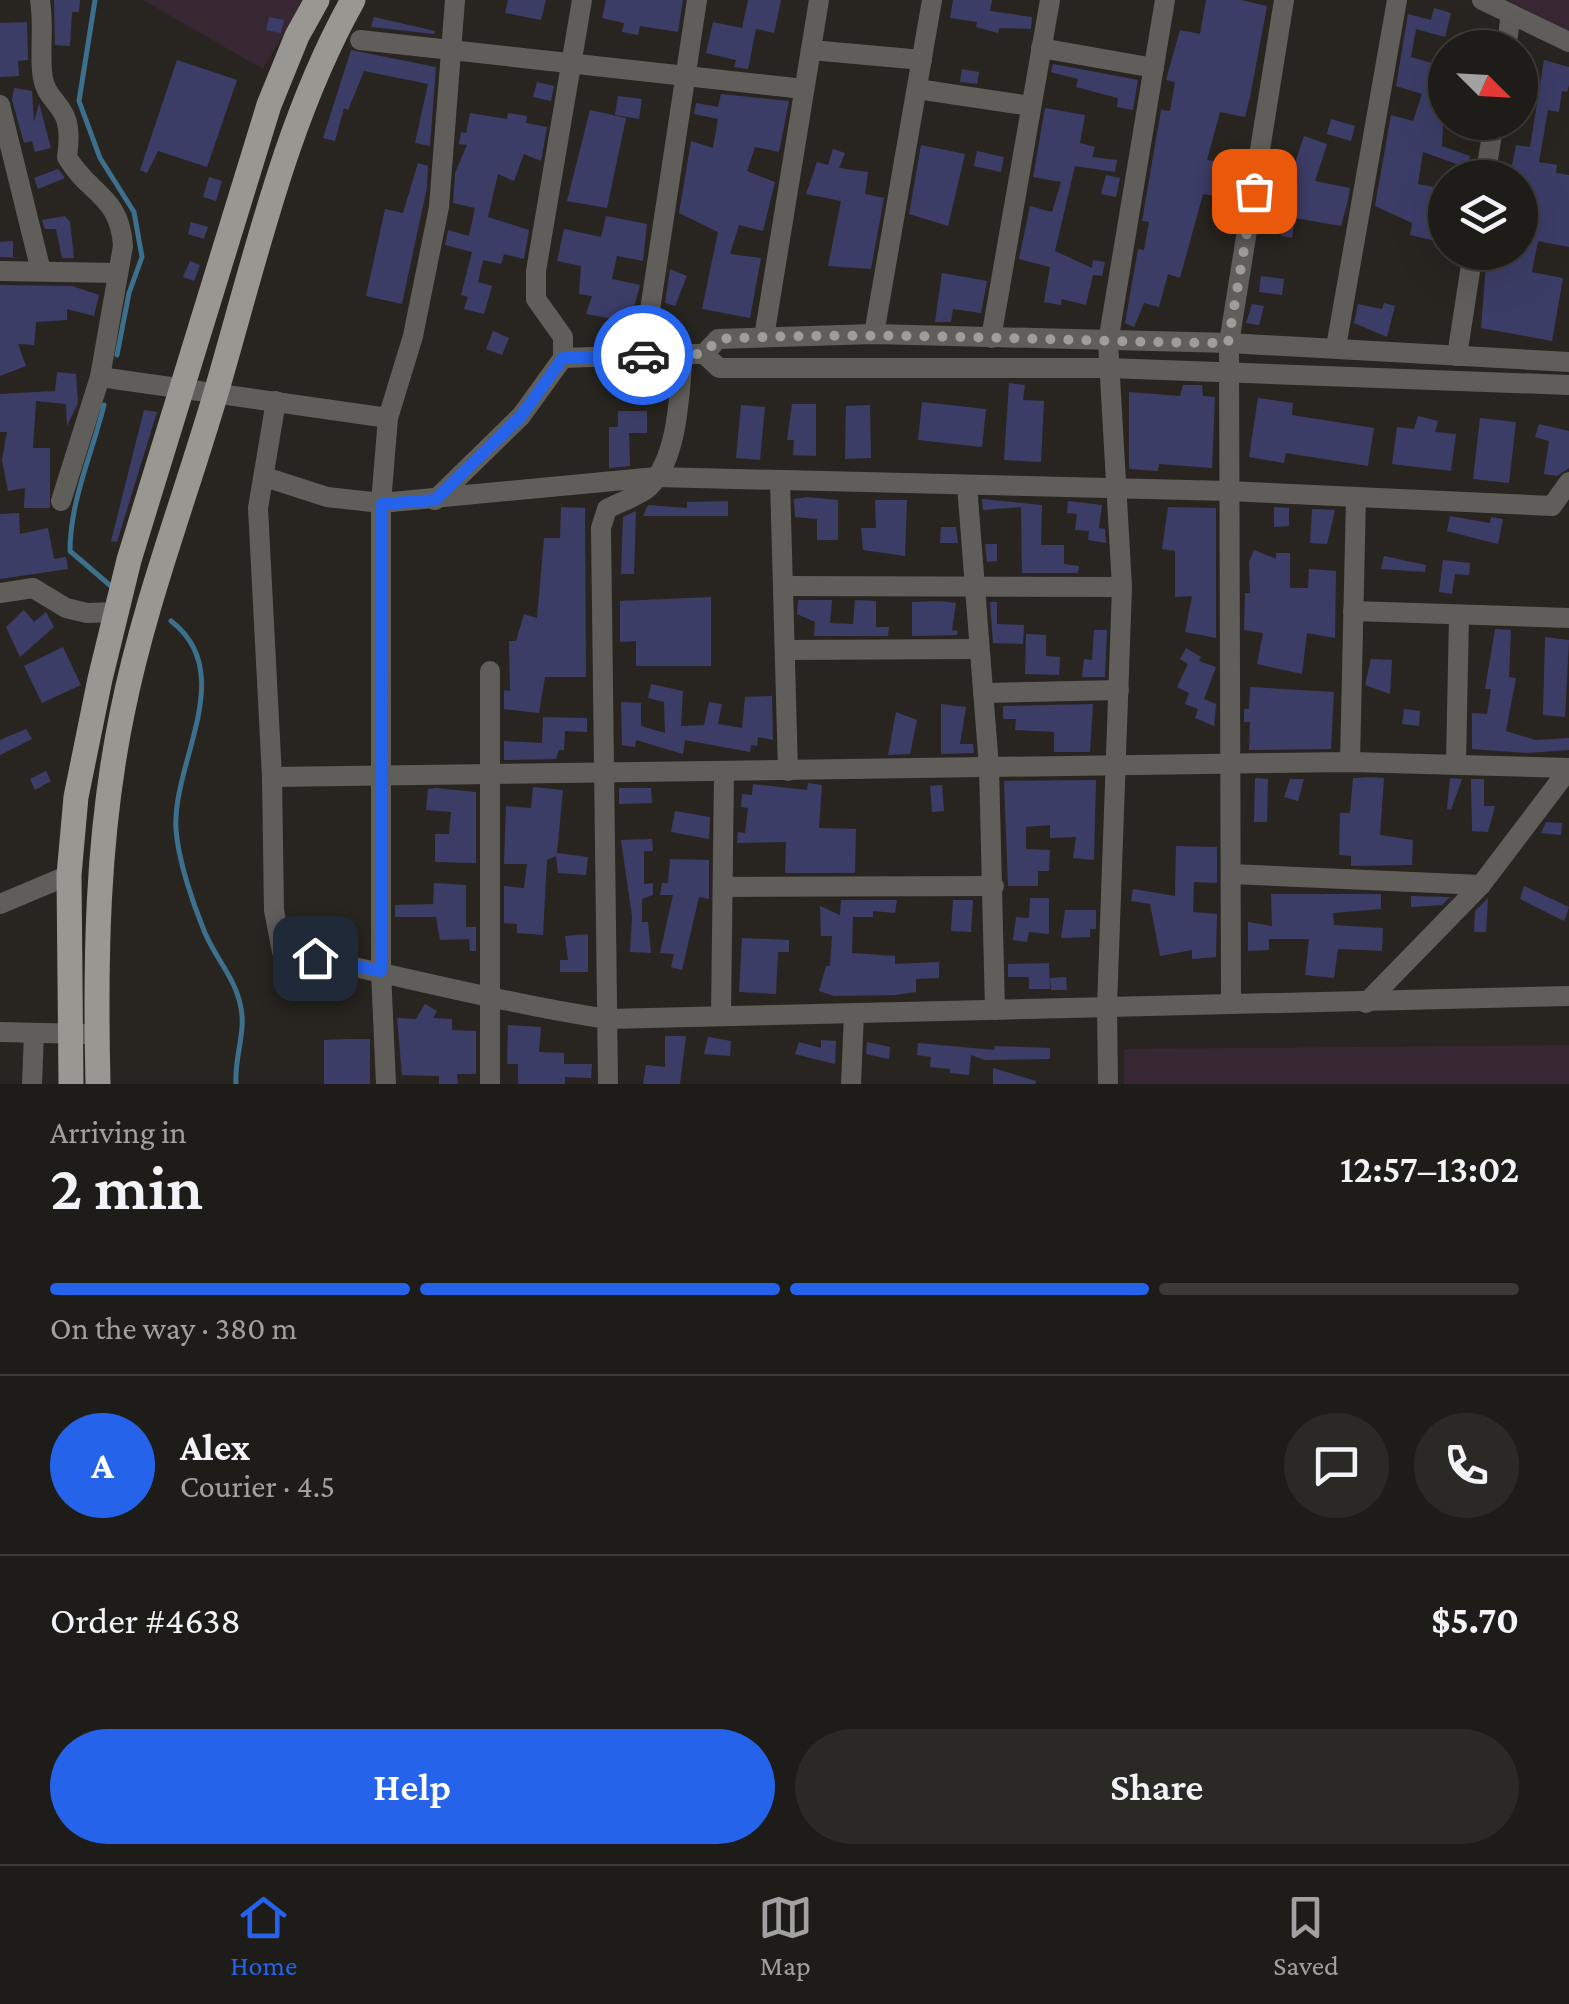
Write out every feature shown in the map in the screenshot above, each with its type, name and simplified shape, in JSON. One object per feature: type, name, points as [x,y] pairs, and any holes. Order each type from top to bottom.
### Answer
[{"type":"main road","points":[[70,1084],[69,875],[76,797],[116,612],[269,105],[297,36],[317,0]]},
{"type":"main road","points":[[98,1084],[103,825],[122,712],[162,556],[217,391],[286,161],[323,54],[353,0]]},
{"type":"street","points":[[40,0],[42,72],[47,88],[69,120],[68,157],[112,204],[122,227],[100,377],[61,501]]},
{"type":"street","points":[[386,1084],[381,971],[382,504],[388,418],[413,336],[439,207],[455,0]]},
{"type":"street","points":[[435,500],[521,416],[563,358],[563,336],[536,299],[536,271],[582,0]]},
{"type":"street","points":[[642,356],[697,0]]},
{"type":"street","points":[[764,336],[819,0]]},
{"type":"street","points":[[874,334],[932,0]]},
{"type":"street","points":[[992,338],[1050,0]]},
{"type":"street","points":[[1108,1084],[1107,1007],[1122,587],[1108,342],[1166,0]]},
{"type":"street","points":[[1231,1004],[1228,343],[1284,0]]},
{"type":"street","points":[[1336,347],[1397,0]]},
{"type":"street","points":[[1482,0],[1569,42]]},
{"type":"street","points":[[1509,30],[1511,14]]},
{"type":"street","points":[[360,40],[804,89]]},
{"type":"street","points":[[1041,48],[1154,68]]},
{"type":"street","points":[[810,50],[922,60]]},
{"type":"street","points":[[917,89],[1032,106]]},
{"type":"street","points":[[0,106],[41,271]]},
{"type":"street","points":[[1457,356],[1470,270]]},
{"type":"street","points":[[0,271],[118,273]]},
{"type":"street","points":[[563,358],[694,354],[718,339],[874,334],[1336,347],[1569,363]]},
{"type":"street","points":[[694,354],[719,368],[1108,368],[1569,385]]},
{"type":"street","points":[[608,1084],[601,528],[607,509],[647,490],[656,477],[672,438],[694,354]]},
{"type":"street","points":[[100,377],[388,418]]},
{"type":"street","points":[[276,400],[258,508],[272,777],[274,910],[282,952],[381,971],[490,1000],[607,1020],[1569,996]]},
{"type":"street","points":[[265,478],[326,496],[382,504],[656,477],[1228,491],[1560,507],[1569,482]]},
{"type":"street","points":[[780,480],[788,771]]},
{"type":"street","points":[[967,485],[989,767],[995,1010]]},
{"type":"street","points":[[1350,762],[1356,497]]},
{"type":"street","points":[[783,586],[1122,587]]},
{"type":"street","points":[[0,593],[33,588],[76,610],[116,612]]},
{"type":"street","points":[[1353,612],[1569,618]]},
{"type":"street","points":[[1456,763],[1459,614]]},
{"type":"street","points":[[785,650],[979,648]]},
{"type":"street","points":[[490,671],[490,1084]]},
{"type":"street","points":[[984,693],[1119,690]]},
{"type":"street","points":[[272,777],[1350,762],[1569,768]]},
{"type":"street","points":[[1366,1003],[1481,885],[1569,768]]},
{"type":"street","points":[[722,1016],[724,772]]},
{"type":"street","points":[[1231,874],[1481,885]]},
{"type":"street","points":[[6,903],[69,875]]},
{"type":"street","points":[[723,887],[994,886]]},
{"type":"street","points":[[851,1084],[854,1013]]},
{"type":"street","points":[[0,1032],[97,1034]]},
{"type":"street","points":[[32,1084],[34,1034]]},
{"type":"shaded area","points":[[143,0],[303,0],[263,69]]},
{"type":"shaded area","points":[[1508,0],[1569,0],[1569,32]]},
{"type":"shaded area","points":[[1569,1045],[1569,1084],[1124,1084],[1124,1049]]},
{"type":"building","points":[[54,0],[80,0],[79,12],[72,12],[70,46],[55,45]]},
{"type":"building","points":[[508,0],[546,0],[541,20],[505,13]]},
{"type":"building","points":[[606,0],[683,0],[678,32],[640,26],[638,35],[622,32],[624,23],[602,18]]},
{"type":"building","points":[[748,0],[781,0],[774,33],[756,29],[748,69],[734,67],[736,60],[706,53],[713,22],[742,28]]},
{"type":"building","points":[[953,0],[992,0],[990,11],[1032,17],[1031,29],[999,28],[998,33],[976,27],[977,22],[950,18]]},
{"type":"building","points":[[1206,0],[1241,0],[1267,6],[1250,97],[1245,117],[1220,112],[1207,160],[1221,162],[1214,196],[1203,194],[1180,278],[1168,274],[1159,307],[1144,303],[1134,327],[1125,323],[1138,249],[1144,250],[1149,222],[1142,221],[1161,110],[1170,111],[1175,82],[1166,80],[1180,30],[1200,34]]},
{"type":"building","points":[[1434,8],[1451,13],[1447,30],[1416,29],[1411,57],[1428,62],[1428,140],[1442,140],[1442,146],[1470,156],[1469,160],[1446,160],[1423,152],[1418,184],[1428,186],[1428,239],[1410,235],[1412,223],[1375,206],[1391,115],[1413,121],[1422,94],[1396,86],[1408,14],[1431,20]]},
{"type":"building","points":[[269,17],[284,20],[281,33],[266,30]]},
{"type":"building","points":[[374,17],[435,31],[434,34],[371,27]]},
{"type":"building","points":[[27,22],[28,60],[18,61],[19,76],[0,77],[0,23]]},
{"type":"building","points":[[351,50],[436,67],[430,146],[415,143],[428,84],[364,71],[348,110],[344,108],[335,141],[323,138]]},
{"type":"building","points":[[177,60],[237,80],[207,167],[158,151],[147,173],[140,170]]},
{"type":"building","points":[[1544,60],[1569,67],[1569,85],[1567,92],[1562,91],[1559,112],[1548,110],[1539,162],[1557,165],[1556,173],[1569,175],[1569,247],[1538,241],[1538,160],[1513,160],[1516,145],[1530,147],[1531,140],[1538,140],[1538,97]]},
{"type":"building","points":[[1053,64],[1138,80],[1133,110],[1117,107],[1118,98],[1076,87],[1078,79],[1051,72]]},
{"type":"building","points":[[962,69],[979,72],[977,84],[960,82]]},
{"type":"building","points":[[537,82],[554,86],[551,101],[533,97]]},
{"type":"building","points":[[14,88],[32,91],[34,122],[39,103],[51,148],[35,152],[32,141],[24,143],[12,100]]},
{"type":"building","points":[[721,94],[789,101],[779,152],[755,147],[747,171],[775,182],[763,231],[739,225],[730,254],[761,258],[750,318],[702,309],[718,232],[679,213],[691,141],[713,148],[718,119],[694,114],[696,103],[718,107]]},
{"type":"building","points":[[618,96],[642,99],[639,119],[615,115]]},
{"type":"building","points":[[1045,108],[1085,115],[1080,143],[1095,147],[1092,157],[1117,160],[1115,172],[1075,166],[1055,251],[1092,268],[1093,260],[1105,262],[1102,276],[1093,275],[1086,305],[1062,299],[1061,305],[1044,302],[1050,267],[1019,259],[1030,206],[1052,212],[1061,182],[1033,177]]},
{"type":"building","points":[[590,110],[626,118],[607,208],[567,201]]},
{"type":"building","points":[[470,113],[507,119],[508,113],[527,116],[526,123],[547,127],[541,161],[524,154],[514,181],[498,174],[488,217],[529,230],[524,259],[504,254],[501,264],[483,260],[478,282],[492,286],[484,314],[464,309],[468,297],[461,295],[472,252],[445,245],[448,230],[469,236],[475,208],[453,203],[455,173],[467,145],[459,144],[461,132],[466,133]]},
{"type":"building","points":[[1331,119],[1355,126],[1351,141],[1327,134]]},
{"type":"building","points":[[1304,136],[1327,144],[1315,181],[1350,188],[1341,226],[1295,218],[1292,238],[1281,236],[1288,193],[1267,191],[1270,175],[1275,176],[1279,161],[1294,166]]},
{"type":"building","points":[[921,145],[965,154],[948,226],[909,214]]},
{"type":"building","points":[[833,149],[845,153],[839,168],[868,172],[865,194],[884,198],[871,269],[828,266],[841,201],[806,194],[817,162],[828,165]]},
{"type":"building","points":[[977,151],[1004,157],[1001,172],[974,166]]},
{"type":"building","points":[[418,163],[428,166],[427,187],[402,304],[366,296],[385,209],[403,213]]},
{"type":"building","points":[[58,169],[65,178],[38,189],[34,178]]},
{"type":"building","points":[[1106,175],[1120,178],[1116,197],[1101,194]]},
{"type":"building","points":[[209,177],[222,181],[216,201],[203,197]]},
{"type":"building","points":[[65,216],[70,222],[74,258],[62,258],[56,229],[45,229],[42,220]]},
{"type":"building","points":[[606,216],[647,224],[643,261],[617,256],[612,279],[640,285],[630,322],[586,314],[592,296],[579,294],[581,266],[557,261],[564,229],[601,237]]},
{"type":"building","points":[[191,222],[208,227],[204,239],[188,234]]},
{"type":"building","points":[[13,241],[13,257],[24,258],[0,257],[0,242]]},
{"type":"building","points":[[190,261],[200,265],[194,281],[183,277]]},
{"type":"building","points":[[670,269],[687,276],[675,306],[665,303]]},
{"type":"building","points":[[1486,270],[1532,270],[1563,278],[1552,341],[1481,328]]},
{"type":"building","points":[[942,273],[987,281],[981,313],[953,309],[951,322],[935,322]]},
{"type":"building","points":[[1261,276],[1284,279],[1282,295],[1259,292]]},
{"type":"building","points":[[0,285],[72,286],[99,295],[94,316],[67,309],[67,320],[36,322],[34,345],[18,344],[26,366],[0,376]]},
{"type":"building","points":[[1384,303],[1395,306],[1387,337],[1354,323],[1358,304],[1382,309]]},
{"type":"building","points":[[1252,304],[1264,306],[1259,325],[1246,323]]},
{"type":"building","points":[[493,331],[509,338],[502,355],[486,349]]},
{"type":"building","points":[[57,372],[76,374],[78,403],[67,426],[66,404],[36,401],[33,448],[50,448],[50,508],[24,508],[25,488],[8,491],[2,460],[7,432],[0,432],[0,394],[55,391]]},
{"type":"building","points":[[1009,383],[1025,385],[1023,400],[1044,401],[1041,462],[1004,460]]},
{"type":"building","points":[[1183,385],[1202,385],[1203,396],[1215,397],[1212,468],[1159,464],[1158,471],[1129,469],[1129,392],[1180,396]]},
{"type":"building","points":[[1258,398],[1293,403],[1292,415],[1374,428],[1368,466],[1286,453],[1284,463],[1249,457]]},
{"type":"building","points":[[922,402],[986,409],[982,447],[918,440]]},
{"type":"building","points":[[792,404],[816,404],[816,456],[793,455],[794,440],[787,440]]},
{"type":"building","points":[[741,405],[765,407],[760,460],[736,458]]},
{"type":"building","points":[[870,405],[871,458],[845,459],[846,406]]},
{"type":"building","points":[[144,410],[157,412],[117,542],[111,541]]},
{"type":"building","points":[[618,411],[647,411],[647,433],[629,433],[630,466],[609,468],[609,427],[618,427]]},
{"type":"building","points":[[1418,416],[1438,421],[1435,432],[1456,434],[1451,471],[1392,464],[1397,427],[1414,429]]},
{"type":"building","points":[[1480,418],[1516,422],[1509,483],[1473,479]]},
{"type":"building","points":[[1539,424],[1569,431],[1569,468],[1557,476],[1544,474],[1549,441],[1535,437]]},
{"type":"building","points":[[794,499],[838,500],[838,540],[817,540],[817,519],[795,517]]},
{"type":"building","points":[[982,499],[1042,505],[1041,545],[1064,545],[1064,564],[1079,566],[1078,573],[1022,573],[1021,507],[983,510]]},
{"type":"building","points":[[875,500],[907,500],[905,556],[863,550],[861,528],[876,528]]},
{"type":"building","points":[[728,501],[728,516],[643,516],[648,505],[687,508],[687,502]]},
{"type":"building","points":[[1068,501],[1102,505],[1099,528],[1105,529],[1106,543],[1088,540],[1089,531],[1075,530],[1077,514],[1067,513]]},
{"type":"building","points":[[561,507],[585,508],[586,677],[545,677],[539,713],[504,709],[504,690],[510,691],[509,641],[516,641],[524,614],[537,618],[544,538],[560,538]]},
{"type":"building","points":[[1168,507],[1216,508],[1216,638],[1185,632],[1192,596],[1175,597],[1175,551],[1162,549]]},
{"type":"building","points":[[1274,507],[1289,508],[1289,526],[1274,527]]},
{"type":"building","points":[[1312,509],[1335,510],[1327,544],[1310,543]]},
{"type":"building","points":[[636,511],[634,574],[621,574],[623,517]]},
{"type":"building","points":[[19,513],[20,534],[48,528],[54,559],[66,557],[68,569],[0,579],[0,514]]},
{"type":"building","points":[[1450,516],[1490,523],[1491,517],[1503,519],[1498,544],[1447,531]]},
{"type":"building","points":[[941,527],[956,527],[958,543],[940,543]]},
{"type":"building","points":[[985,544],[997,544],[997,561],[987,562]]},
{"type":"building","points":[[1254,550],[1276,559],[1276,553],[1290,553],[1290,588],[1308,588],[1309,569],[1336,571],[1335,638],[1307,633],[1302,674],[1257,664],[1263,633],[1244,630],[1245,593],[1250,593],[1249,562]]},
{"type":"building","points":[[1384,556],[1426,565],[1425,572],[1381,569]]},
{"type":"building","points":[[1443,560],[1470,563],[1469,575],[1455,574],[1452,594],[1439,592]]},
{"type":"building","points":[[711,597],[711,666],[636,666],[636,641],[620,642],[620,601]]},
{"type":"building","points":[[798,600],[832,600],[830,623],[853,624],[855,600],[876,601],[876,627],[889,627],[888,636],[814,636],[815,622],[797,614]]},
{"type":"building","points":[[912,602],[956,603],[952,630],[958,631],[957,635],[912,636]]},
{"type":"building","points":[[990,602],[997,602],[997,624],[1024,625],[1023,644],[993,643]]},
{"type":"building","points":[[24,610],[34,622],[46,612],[54,627],[20,657],[6,627]]},
{"type":"building","points":[[1495,629],[1511,630],[1509,677],[1516,678],[1506,731],[1535,740],[1569,738],[1569,750],[1527,753],[1472,749],[1472,713],[1487,714],[1491,689],[1485,689]]},
{"type":"building","points":[[1094,630],[1107,630],[1105,677],[1082,677],[1084,659],[1092,660]]},
{"type":"building","points":[[1026,634],[1046,635],[1046,656],[1060,657],[1059,675],[1025,674]]},
{"type":"building","points":[[1545,637],[1569,640],[1565,717],[1543,715]]},
{"type":"building","points":[[63,647],[81,685],[42,703],[24,666]]},
{"type":"building","points":[[1186,648],[1201,657],[1199,661],[1216,667],[1204,699],[1216,704],[1214,726],[1195,718],[1198,709],[1185,704],[1189,693],[1177,687],[1188,664],[1180,659]]},
{"type":"building","points":[[1371,659],[1392,660],[1390,694],[1365,685]]},
{"type":"building","points":[[651,684],[683,691],[681,726],[704,725],[709,702],[722,704],[718,724],[742,728],[745,697],[772,696],[773,740],[758,737],[757,746],[751,745],[750,752],[685,740],[683,754],[636,740],[635,747],[622,745],[621,702],[641,703],[641,726],[665,733],[664,702],[648,698]]},
{"type":"building","points":[[1250,687],[1334,692],[1331,749],[1249,750],[1250,722],[1244,722],[1244,709],[1249,709]]},
{"type":"building","points":[[941,704],[966,707],[960,744],[973,744],[974,753],[941,754]]},
{"type":"building","points":[[1093,704],[1090,752],[1054,752],[1054,732],[1015,730],[1016,719],[1003,719],[1003,706]]},
{"type":"building","points":[[1404,709],[1420,711],[1419,726],[1402,724]]},
{"type":"building","points":[[896,712],[917,720],[910,754],[888,755]]},
{"type":"building","points":[[543,717],[587,718],[587,732],[565,731],[564,750],[559,750],[556,759],[504,760],[504,741],[542,743]]},
{"type":"building","points":[[26,729],[32,739],[0,755],[0,740]]},
{"type":"building","points":[[46,771],[51,781],[35,790],[30,779]]},
{"type":"building","points":[[1255,778],[1268,779],[1267,822],[1254,822]]},
{"type":"building","points":[[1353,778],[1384,778],[1380,835],[1413,840],[1412,865],[1351,866],[1351,856],[1339,855],[1340,813],[1350,813]]},
{"type":"building","points":[[1450,778],[1462,779],[1451,810],[1447,809]]},
{"type":"building","points":[[1290,779],[1304,779],[1298,801],[1284,797]]},
{"type":"building","points":[[1471,779],[1484,779],[1484,806],[1495,806],[1488,832],[1472,831]]},
{"type":"building","points":[[1096,780],[1094,860],[1073,858],[1076,837],[1050,838],[1050,825],[1026,827],[1026,849],[1050,850],[1049,871],[1038,871],[1038,886],[1008,886],[1004,781]]},
{"type":"building","points":[[808,783],[822,785],[819,828],[856,829],[855,873],[785,873],[786,842],[737,843],[738,832],[745,833],[748,808],[741,807],[742,794],[752,795],[753,784],[807,790]]},
{"type":"building","points":[[942,785],[944,811],[932,812],[930,786]]},
{"type":"building","points":[[533,787],[563,790],[557,853],[588,857],[586,875],[558,873],[556,856],[547,860],[543,935],[517,933],[517,924],[504,923],[504,886],[524,888],[527,864],[504,864],[506,806],[531,808]]},
{"type":"building","points":[[619,788],[651,788],[652,803],[619,804]]},
{"type":"building","points":[[428,789],[476,792],[476,863],[435,862],[435,834],[449,834],[451,812],[426,810]]},
{"type":"building","points":[[675,811],[710,817],[709,839],[671,832]]},
{"type":"building","points":[[1546,822],[1562,823],[1561,835],[1541,833]]},
{"type":"building","points":[[652,839],[653,851],[644,851],[644,884],[653,883],[653,895],[642,899],[642,922],[648,922],[651,953],[630,952],[632,916],[621,840]]},
{"type":"building","points":[[1176,846],[1217,847],[1217,883],[1194,882],[1193,912],[1217,914],[1216,957],[1192,959],[1192,950],[1160,956],[1150,904],[1131,901],[1133,889],[1175,896]]},
{"type":"building","points":[[670,859],[709,860],[709,899],[699,897],[682,970],[671,967],[674,954],[660,953],[673,895],[660,895],[662,883],[668,883]]},
{"type":"building","points":[[434,883],[466,885],[466,927],[476,927],[476,951],[470,951],[469,939],[440,940],[436,917],[395,917],[395,905],[433,904]]},
{"type":"building","points":[[1524,886],[1569,907],[1564,921],[1520,899]]},
{"type":"building","points":[[1271,894],[1381,894],[1381,909],[1333,913],[1334,925],[1383,928],[1382,951],[1338,949],[1334,978],[1305,975],[1309,939],[1269,939],[1269,950],[1248,951],[1248,922],[1272,926]]},
{"type":"building","points":[[1411,896],[1450,897],[1442,905],[1411,907]]},
{"type":"building","points":[[1030,898],[1049,898],[1049,934],[1029,932],[1027,942],[1013,940],[1016,917],[1029,918]]},
{"type":"building","points":[[1488,898],[1486,932],[1474,932],[1475,911]]},
{"type":"building","points":[[841,900],[897,900],[895,913],[873,911],[873,917],[853,917],[852,953],[895,956],[895,964],[939,962],[939,978],[916,979],[916,992],[895,995],[834,996],[819,991],[826,966],[830,966],[832,936],[821,936],[820,906],[840,915]]},
{"type":"building","points":[[953,900],[973,900],[971,932],[951,931]]},
{"type":"building","points":[[1065,910],[1096,910],[1096,929],[1090,929],[1090,937],[1061,938]]},
{"type":"building","points":[[588,934],[588,972],[560,972],[560,960],[568,960],[565,936]]},
{"type":"building","points":[[742,938],[789,940],[789,952],[778,952],[776,994],[739,992]]},
{"type":"building","points":[[1049,963],[1050,989],[1029,989],[1029,977],[1008,977],[1008,964]]},
{"type":"building","points":[[1066,977],[1067,990],[1051,990],[1050,978]]},
{"type":"building","points":[[425,1004],[437,1011],[433,1018],[452,1019],[452,1030],[476,1031],[476,1074],[457,1074],[458,1084],[439,1084],[439,1076],[402,1075],[397,1018],[416,1019]]},
{"type":"building","points":[[508,1025],[541,1027],[539,1052],[564,1053],[564,1064],[592,1064],[591,1078],[565,1077],[565,1084],[518,1084],[518,1064],[507,1064]]},
{"type":"building","points":[[665,1036],[686,1036],[680,1084],[643,1084],[646,1065],[665,1067]]},
{"type":"building","points":[[708,1037],[731,1041],[730,1056],[704,1054]]},
{"type":"building","points":[[370,1039],[370,1084],[324,1084],[324,1040]]},
{"type":"building","points":[[821,1040],[836,1041],[835,1064],[795,1054],[799,1042],[821,1048]]},
{"type":"building","points":[[867,1042],[890,1047],[889,1059],[866,1054]]},
{"type":"building","points":[[918,1043],[994,1050],[995,1046],[1050,1048],[1050,1059],[985,1060],[971,1055],[969,1075],[950,1073],[950,1069],[930,1067],[931,1057],[917,1055]]},
{"type":"building","points":[[993,1068],[1036,1081],[1035,1084],[993,1084]]},
{"type":"waterway","points":[[95,0],[79,101],[100,158],[134,212],[142,257],[129,293],[117,355]]},
{"type":"waterway","points":[[104,405],[78,496],[70,551],[112,587]]},
{"type":"waterway","points":[[171,621],[191,642],[200,666],[201,692],[177,803],[177,841],[200,921],[238,998],[242,1026],[236,1084]]},
{"type":"way so far","points":[[643,355],[704,354],[718,339],[764,336],[874,334],[1228,343],[1254,191]]},
{"type":"route","points":[[315,958],[381,971],[382,504],[435,500],[521,416],[563,358],[643,355]]}]
